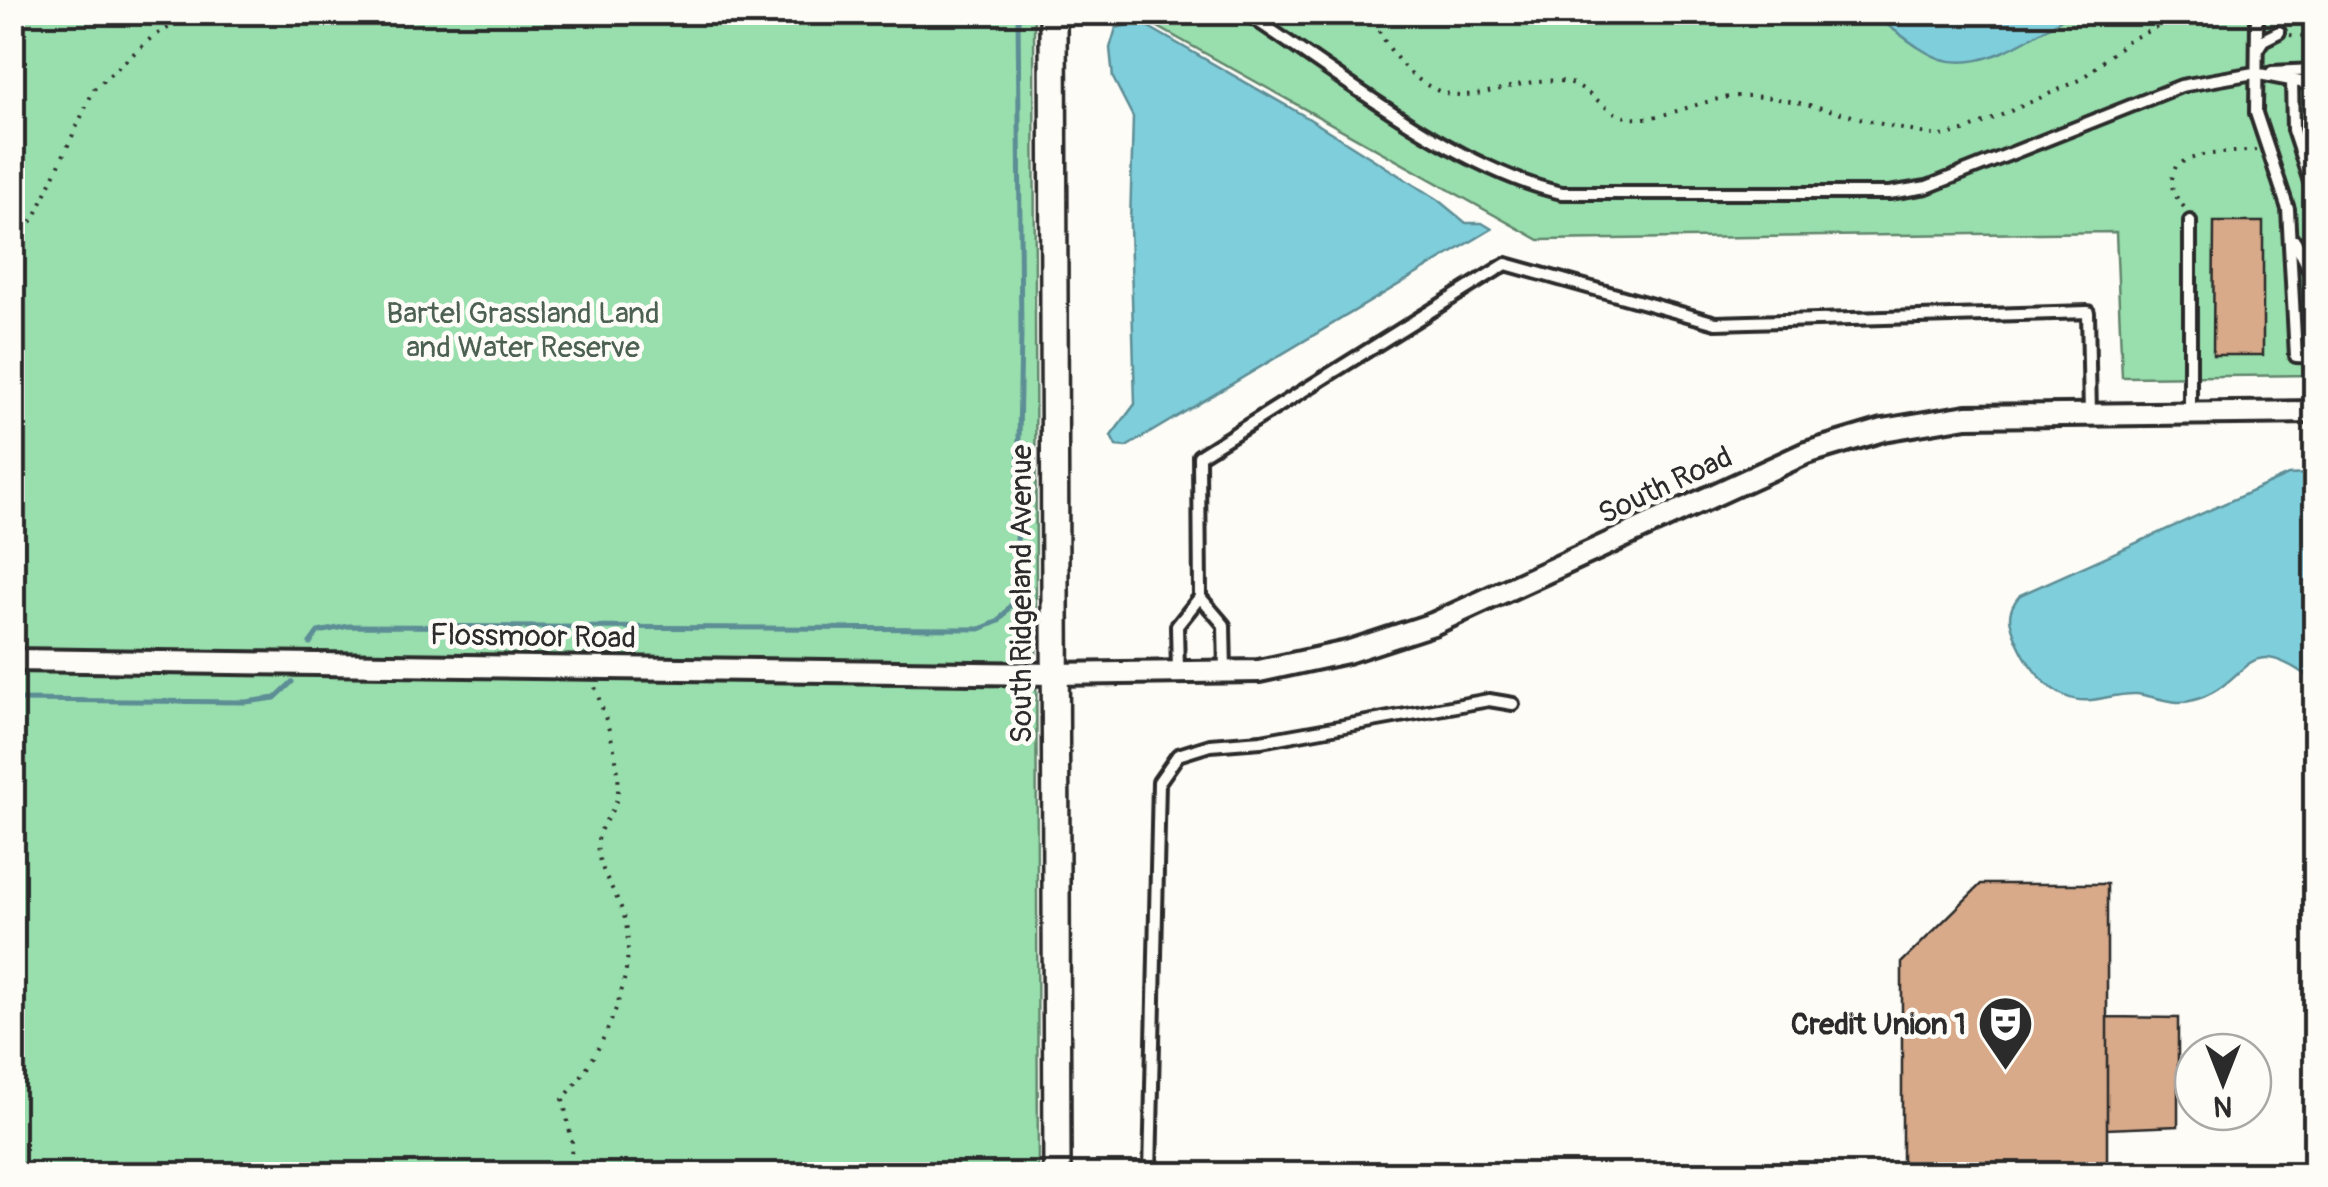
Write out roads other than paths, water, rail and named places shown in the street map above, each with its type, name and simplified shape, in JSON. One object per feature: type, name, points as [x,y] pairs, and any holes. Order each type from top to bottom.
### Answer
[{"type":"street","name":"South Ridgeland Avenue","points":[[1053,12],[1057,1174]]},
{"type":"street","name":"South Road","points":[[1053,674],[1259,671],[1347,652],[1433,624],[1806,453],[1883,430],[1967,416],[2316,412]]},
{"type":"street","name":"Flossmoor Road","points":[[12,660],[1053,674]]},
{"type":"lane","points":[[1244,12],[1480,166],[1523,185],[1562,193],[1889,193],[1927,186],[2181,86],[2254,73],[2316,70]]},
{"type":"lane","points":[[2256,21],[2256,113],[2291,230],[2316,283]]},
{"type":"lane","points":[[2255,53],[2262,40],[2279,32]]},
{"type":"lane","points":[[2254,73],[2316,85]]},
{"type":"lane","points":[[2292,80],[2293,130],[2316,200]]},
{"type":"lane","points":[[2190,222],[2190,414]]},
{"type":"lane","points":[[2291,230],[2296,356],[2316,356]]},
{"type":"lane","points":[[1178,672],[1177,626],[1200,597],[1199,456],[1506,264],[1716,323],[2088,312],[2090,415]]},
{"type":"lane","points":[[1200,597],[1224,625],[1225,672]]},
{"type":"lane","points":[[1150,1174],[1159,782],[1178,754],[1210,745],[1261,741],[1489,700],[1513,704]]},
{"type":"water","points":[[1868,13],[2072,13],[2010,49],[1975,61],[1958,62],[1931,55]]},
{"type":"water","points":[[1140,22],[1308,118],[1438,200],[1466,223],[1482,223],[1492,229],[1126,447],[1116,446],[1111,436],[1135,404],[1130,225],[1133,117],[1113,78],[1110,48],[1116,28]]},
{"type":"water","points":[[2307,474],[2316,478],[2315,682],[2291,666],[2259,659],[2210,694],[2190,701],[2131,694],[2079,700],[2056,691],[2030,665],[2011,623],[2010,613],[2020,595],[2288,475]]},
{"type":"waterway","points":[[310,643],[318,632],[349,626],[980,629],[999,621],[1016,598],[1021,334],[1018,12]]},
{"type":"waterway","points":[[12,700],[246,702],[275,698],[292,682]]},
{"type":"place","name":"Credit Union 1","points":[[2005,1073]]},
{"type":"park label","name":"Bartel Grassland Land and Water Reserve","points":[[523,330]]}]
